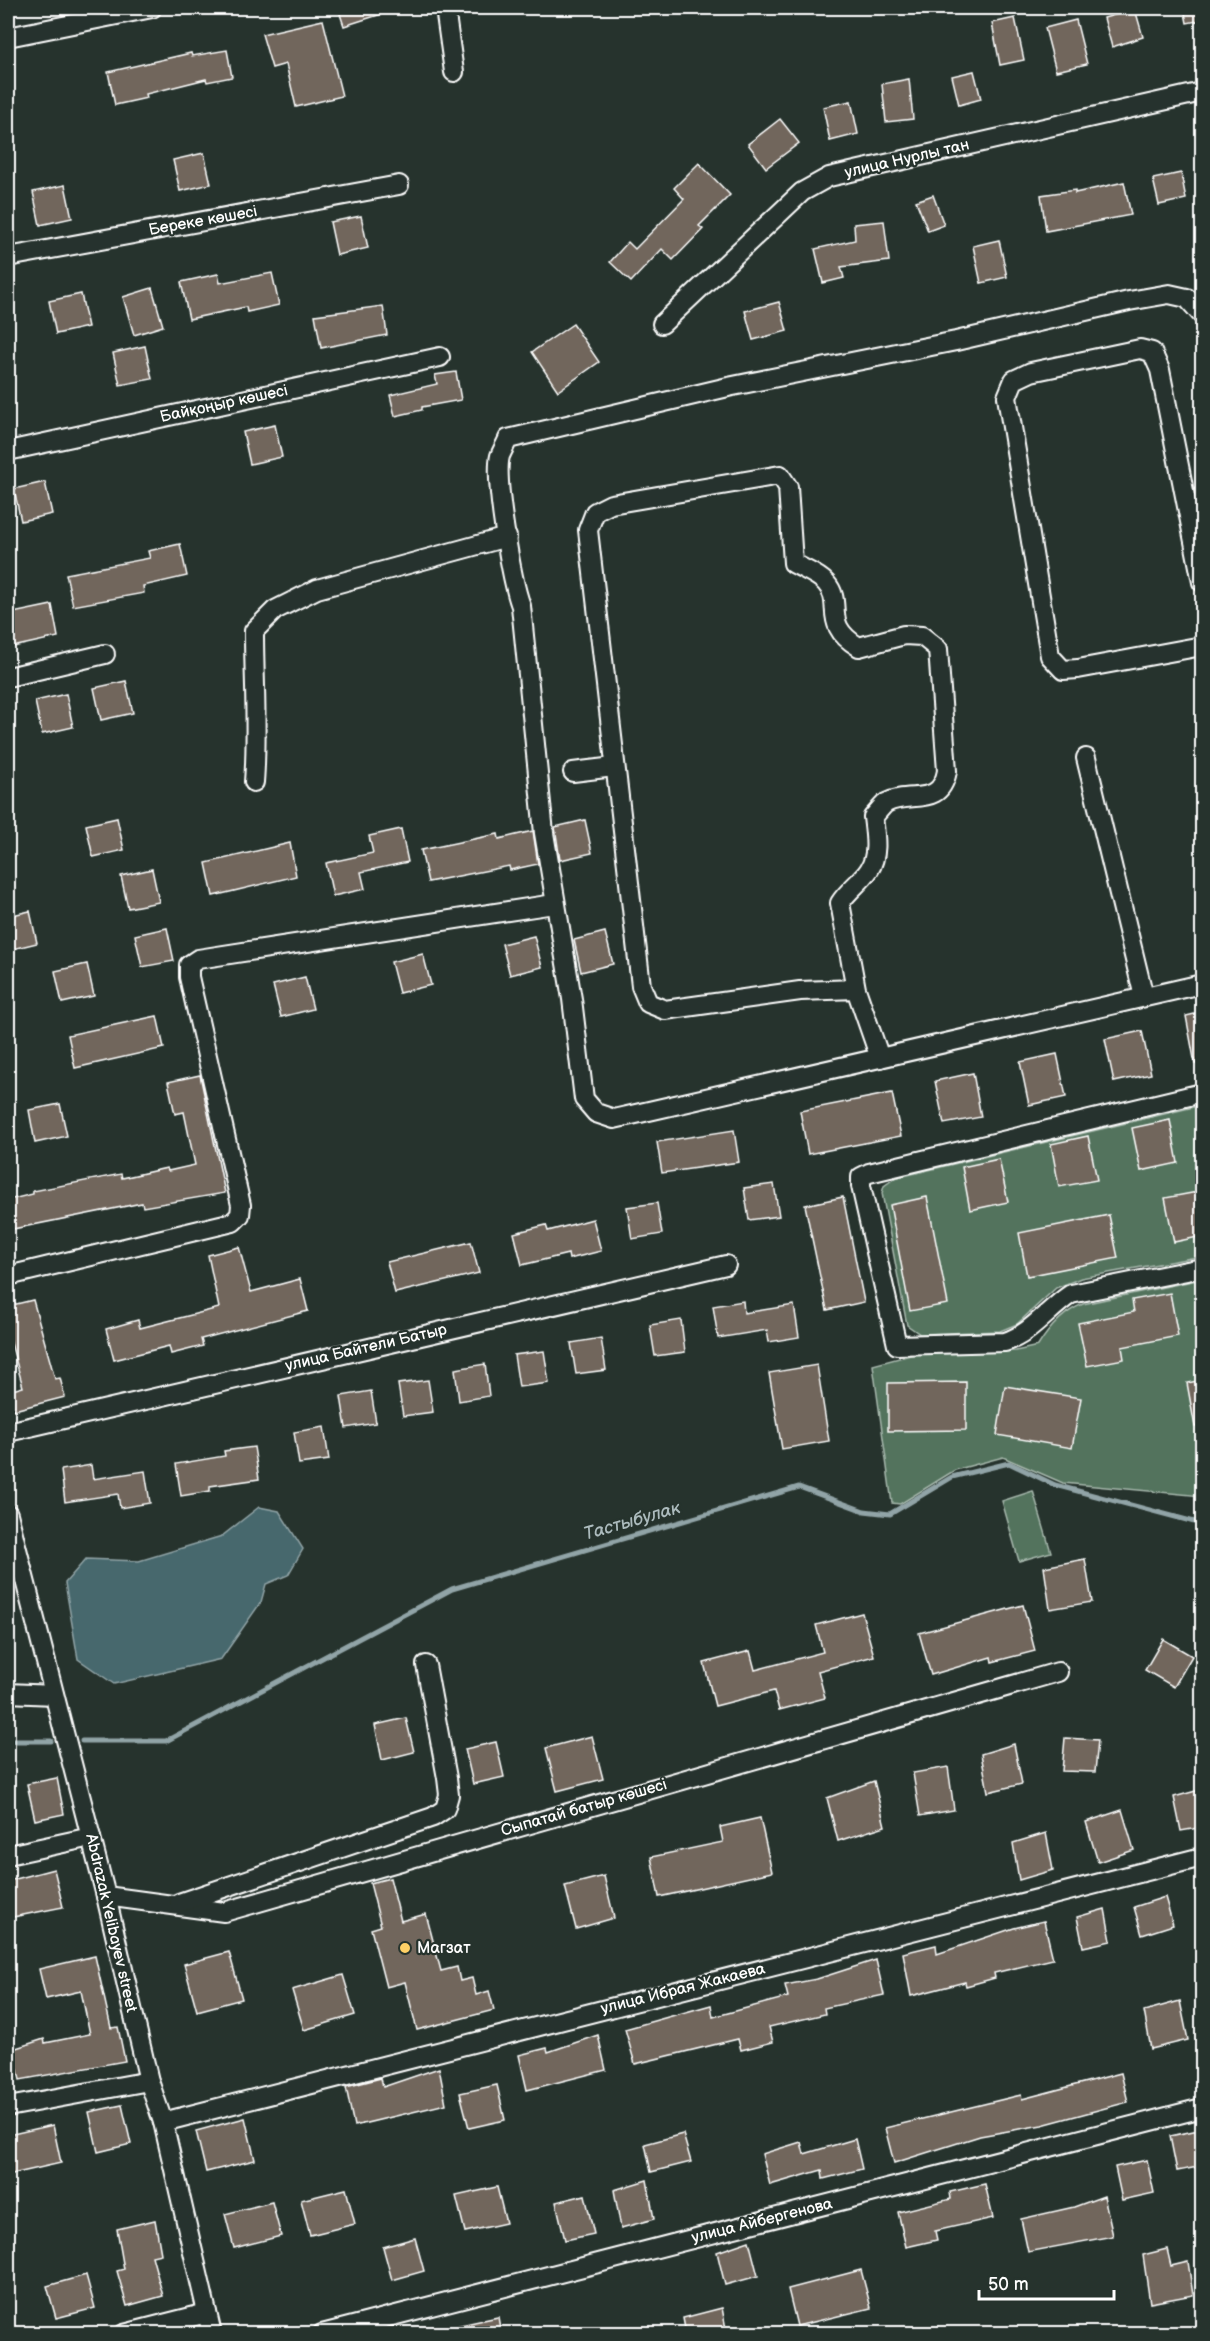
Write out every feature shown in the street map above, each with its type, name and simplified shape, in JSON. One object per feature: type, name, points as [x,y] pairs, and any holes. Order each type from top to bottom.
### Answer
[{"type":"street","points":[[8,37],[152,8]]},
{"type":"street","points":[[446,8],[454,72]]},
{"type":"street","name":"улица Нурлы тан","points":[[662,324],[802,192],[822,179],[1203,92]]},
{"type":"street","name":"Береке көшесі","points":[[8,257],[399,186]]},
{"type":"street","points":[[1203,315],[1187,298],[1169,294],[956,341],[728,387],[508,439],[500,457],[499,479],[514,588],[521,606],[554,904],[572,999],[584,1099],[596,1113],[614,1119],[1203,984]]},
{"type":"street","points":[[1203,582],[1160,370],[1152,351],[1140,349],[1031,372],[1014,380],[1007,397],[1050,656],[1063,670],[1203,646]]},
{"type":"street","name":"Байқоңыр көшесі","points":[[8,451],[440,357]]},
{"type":"street","points":[[856,989],[800,991],[665,1010],[648,1003],[641,986],[588,530],[595,512],[611,504],[780,475],[788,487],[793,563],[825,582],[832,592],[834,621],[844,638],[859,646],[904,635],[922,636],[938,649],[947,771],[945,784],[934,794],[887,803],[873,817],[876,848],[870,869],[849,889],[840,903],[856,989],[880,1058]]},
{"type":"street","points":[[254,782],[258,733],[254,691],[254,631],[275,610],[317,589],[507,537]]},
{"type":"street","points":[[8,677],[105,654]]},
{"type":"street","points":[[1086,758],[1144,998]]},
{"type":"street","points":[[573,772],[614,767]]},
{"type":"street","points":[[8,1276],[233,1222],[240,1215],[241,1205],[189,976],[189,965],[198,959],[554,904]]},
{"type":"street","points":[[1203,1093],[869,1173],[861,1177],[861,1186],[897,1345],[1005,1342],[1016,1338],[1054,1305],[1071,1294],[1203,1268]]},
{"type":"street","name":"улица Байтели Батыр","points":[[8,1432],[726,1265]]},
{"type":"street","name":"Abdrazak Yelibayev street","points":[[8,1514],[106,1896],[149,2081],[163,2122],[212,2334]]},
{"type":"street","points":[[174,1905],[433,1817],[445,1809],[449,1795],[447,1778],[426,1665]]},
{"type":"street","name":"Сыпатай батыр көшесі","points":[[106,1896],[224,1911],[1058,1672]]},
{"type":"street","points":[[8,1693],[54,1695]]},
{"type":"street","points":[[8,1855],[91,1836]]},
{"type":"street","name":"улица Ибрая Жакаева","points":[[163,2122],[1203,1857]]},
{"type":"street","points":[[8,2107],[149,2081]]},
{"type":"street","name":"улица Айбергенова","points":[[322,2334],[1203,2108]]},
{"type":"street","points":[[124,2334],[207,2313]]},
{"type":"green space","points":[[1202,1105],[1202,1256],[1081,1278],[1056,1288],[1017,1324],[1000,1331],[920,1334],[907,1325],[882,1193],[884,1186],[895,1178]]},
{"type":"green space","points":[[1202,1279],[1202,1496],[1063,1483],[1003,1457],[955,1470],[900,1504],[892,1503],[873,1365],[918,1353],[1016,1351],[1038,1346],[1057,1321],[1069,1311],[1083,1304]]},
{"type":"green space","points":[[1033,1491],[1051,1552],[1019,1561],[1002,1501]]},
{"type":"water","points":[[259,1507],[279,1511],[303,1549],[288,1575],[266,1584],[261,1602],[221,1659],[114,1684],[78,1659],[65,1583],[86,1559],[139,1561],[222,1536]]},
{"type":"building","points":[[338,8],[391,8],[391,11],[344,26]]},
{"type":"building","points":[[1184,8],[1203,8],[1203,20],[1187,23]]},
{"type":"building","points":[[1135,9],[1143,37],[1112,47],[1104,18]]},
{"type":"building","points":[[1015,18],[1024,60],[1000,65],[992,23]]},
{"type":"building","points":[[323,20],[342,96],[296,107],[286,64],[272,68],[262,34]]},
{"type":"building","points":[[1076,20],[1087,64],[1056,71],[1045,28]]},
{"type":"building","points":[[227,50],[232,77],[207,82],[206,79],[146,94],[147,98],[115,105],[108,72],[191,53],[192,56]]},
{"type":"building","points":[[974,71],[981,99],[959,105],[952,76]]},
{"type":"building","points":[[909,79],[913,119],[886,122],[882,84]]},
{"type":"building","points":[[851,101],[858,134],[830,141],[823,107]]},
{"type":"building","points":[[780,119],[799,143],[766,168],[748,144]]},
{"type":"building","points":[[204,153],[211,184],[180,191],[173,160]]},
{"type":"building","points":[[699,163],[730,195],[699,226],[703,229],[673,260],[662,249],[631,282],[610,262],[628,242],[635,249],[684,199],[674,188]]},
{"type":"building","points":[[1181,173],[1186,199],[1159,205],[1153,179]]},
{"type":"building","points":[[1124,182],[1131,215],[1046,231],[1041,195],[1075,190],[1075,193]]},
{"type":"building","points":[[65,185],[72,218],[40,225],[33,192]]},
{"type":"building","points":[[933,195],[944,225],[928,231],[916,201]]},
{"type":"building","points":[[361,216],[368,248],[337,255],[330,222]]},
{"type":"building","points":[[884,221],[889,261],[841,267],[844,278],[823,283],[815,249],[855,240],[854,224]]},
{"type":"building","points":[[999,240],[1007,277],[981,283],[973,246]]},
{"type":"building","points":[[272,273],[279,305],[247,312],[246,307],[189,319],[181,282],[218,274],[220,283]]},
{"type":"building","points":[[152,288],[163,326],[134,335],[123,297]]},
{"type":"building","points":[[81,294],[88,327],[56,334],[49,301]]},
{"type":"building","points":[[779,302],[787,331],[753,340],[745,311]]},
{"type":"building","points":[[383,306],[387,335],[321,348],[315,315]]},
{"type":"building","points":[[573,324],[599,362],[558,391],[532,352]]},
{"type":"building","points":[[145,346],[152,379],[120,385],[113,353]]},
{"type":"building","points":[[456,372],[461,400],[422,407],[422,410],[395,416],[390,395],[437,384],[435,375]]},
{"type":"building","points":[[275,425],[282,457],[250,464],[243,432]]},
{"type":"building","points":[[45,482],[52,514],[21,521],[14,489]]},
{"type":"building","points":[[180,544],[187,576],[143,586],[144,593],[73,606],[66,574],[150,558],[148,551]]},
{"type":"building","points":[[52,605],[58,637],[8,648],[8,614]]},
{"type":"building","points":[[126,681],[133,713],[101,720],[94,688]]},
{"type":"building","points":[[66,694],[73,727],[42,734],[35,701]]},
{"type":"building","points":[[117,818],[124,850],[93,857],[86,825]]},
{"type":"building","points":[[585,820],[592,853],[560,860],[555,827]]},
{"type":"building","points":[[401,829],[408,862],[361,872],[365,889],[333,896],[326,863],[373,853],[369,836]]},
{"type":"building","points":[[533,831],[538,864],[510,870],[509,866],[428,882],[421,850],[498,834],[499,839]]},
{"type":"building","points":[[290,843],[296,876],[213,896],[206,863]]},
{"type":"building","points":[[152,869],[159,902],[128,908],[121,876]]},
{"type":"building","points":[[30,911],[37,943],[8,950],[8,916]]},
{"type":"building","points":[[167,928],[174,961],[142,967],[135,935]]},
{"type":"building","points":[[605,932],[613,964],[581,972],[574,940]]},
{"type":"building","points":[[534,936],[542,967],[510,975],[502,944]]},
{"type":"building","points":[[423,954],[431,985],[399,993],[391,962]]},
{"type":"building","points":[[87,964],[94,996],[62,1003],[55,971]]},
{"type":"building","points":[[305,977],[313,1009],[281,1017],[273,985]]},
{"type":"building","points":[[1203,1012],[1203,1064],[1195,1064],[1186,1016]]},
{"type":"building","points":[[157,1016],[164,1048],[75,1068],[68,1035]]},
{"type":"building","points":[[1142,1031],[1151,1074],[1114,1082],[1105,1039]]},
{"type":"building","points":[[1057,1054],[1066,1097],[1029,1105],[1020,1062]]},
{"type":"building","points":[[973,1073],[981,1117],[944,1124],[935,1081]]},
{"type":"building","points":[[200,1075],[225,1193],[143,1207],[142,1203],[8,1230],[8,1200],[33,1194],[33,1191],[121,1174],[122,1178],[167,1168],[168,1171],[195,1165],[184,1112],[175,1114],[168,1082]]},
{"type":"building","points":[[892,1093],[901,1136],[808,1154],[800,1111]]},
{"type":"building","points":[[60,1104],[67,1136],[35,1143],[29,1110]]},
{"type":"building","points":[[1170,1120],[1178,1163],[1141,1171],[1132,1128]]},
{"type":"building","points":[[734,1130],[739,1162],[662,1173],[657,1142]]},
{"type":"building","points":[[1088,1136],[1097,1180],[1059,1187],[1051,1144]]},
{"type":"building","points":[[999,1159],[1008,1202],[970,1210],[962,1167]]},
{"type":"building","points":[[774,1184],[779,1216],[749,1220],[744,1188]]},
{"type":"building","points":[[1203,1191],[1203,1236],[1174,1242],[1165,1198]]},
{"type":"building","points":[[843,1197],[864,1302],[827,1310],[805,1205]]},
{"type":"building","points":[[927,1197],[948,1304],[910,1311],[890,1205]]},
{"type":"building","points":[[657,1203],[662,1234],[632,1239],[627,1207]]},
{"type":"building","points":[[1109,1215],[1118,1258],[1027,1276],[1019,1233]]},
{"type":"building","points":[[593,1219],[601,1251],[569,1259],[568,1254],[522,1265],[514,1233],[546,1225],[548,1231]]},
{"type":"building","points":[[471,1242],[479,1273],[395,1293],[387,1262]]},
{"type":"building","points":[[239,1247],[251,1292],[300,1279],[308,1311],[201,1339],[203,1346],[171,1354],[169,1346],[114,1360],[106,1329],[138,1320],[140,1328],[219,1308],[208,1255]]},
{"type":"building","points":[[1170,1293],[1178,1336],[1122,1347],[1124,1359],[1087,1366],[1078,1323],[1134,1312],[1132,1300]]},
{"type":"building","points":[[33,1300],[55,1379],[60,1378],[65,1397],[14,1410],[9,1391],[23,1387],[8,1332],[8,1306]]},
{"type":"building","points":[[743,1301],[744,1313],[794,1305],[799,1337],[769,1342],[767,1330],[718,1338],[713,1306]]},
{"type":"building","points":[[681,1320],[685,1352],[655,1356],[650,1325]]},
{"type":"building","points":[[601,1338],[606,1370],[576,1374],[571,1343]]},
{"type":"building","points":[[544,1351],[549,1383],[519,1387],[514,1355]]},
{"type":"building","points":[[485,1364],[489,1396],[459,1401],[455,1369]]},
{"type":"building","points":[[817,1365],[829,1441],[782,1449],[769,1373]]},
{"type":"building","points":[[428,1380],[433,1412],[403,1416],[398,1384]]},
{"type":"building","points":[[1203,1380],[1203,1426],[1195,1427],[1187,1383]]},
{"type":"building","points":[[966,1382],[966,1430],[888,1431],[888,1383]]},
{"type":"building","points":[[1005,1386],[1081,1398],[1072,1448],[997,1435]]},
{"type":"building","points":[[371,1391],[376,1423],[346,1428],[341,1396]]},
{"type":"building","points":[[324,1427],[329,1460],[299,1464],[294,1432]]},
{"type":"building","points":[[254,1447],[259,1479],[210,1486],[210,1491],[181,1496],[176,1464],[225,1456],[224,1451]]},
{"type":"building","points":[[91,1465],[93,1479],[145,1471],[150,1503],[120,1508],[118,1494],[65,1502],[61,1470]]},
{"type":"building","points":[[1085,1559],[1092,1602],[1050,1609],[1044,1567]]},
{"type":"building","points":[[1023,1605],[1035,1651],[992,1662],[991,1657],[931,1675],[919,1633]]},
{"type":"building","points":[[862,1613],[874,1656],[818,1671],[825,1698],[779,1710],[774,1691],[715,1706],[704,1663],[750,1651],[755,1670],[823,1652],[816,1625]]},
{"type":"building","points":[[1163,1639],[1192,1656],[1174,1687],[1145,1670]]},
{"type":"building","points":[[406,1718],[414,1752],[382,1760],[375,1725]]},
{"type":"building","points":[[592,1736],[603,1779],[557,1791],[546,1748]]},
{"type":"building","points":[[1065,1738],[1098,1740],[1095,1772],[1062,1771]]},
{"type":"building","points":[[496,1742],[504,1777],[473,1784],[465,1749]]},
{"type":"building","points":[[1014,1744],[1022,1784],[988,1792],[981,1754]]},
{"type":"building","points":[[948,1767],[954,1810],[920,1816],[913,1773]]},
{"type":"building","points":[[57,1778],[64,1814],[35,1820],[27,1784]]},
{"type":"building","points":[[874,1781],[885,1826],[838,1841],[827,1798]]},
{"type":"building","points":[[1203,1789],[1203,1827],[1181,1831],[1174,1797]]},
{"type":"building","points":[[1122,1810],[1134,1850],[1098,1862],[1086,1822]]},
{"type":"building","points":[[760,1818],[772,1872],[659,1897],[651,1857],[723,1842],[720,1827]]},
{"type":"building","points":[[1046,1833],[1053,1870],[1019,1880],[1013,1843]]},
{"type":"building","points":[[54,1869],[63,1907],[8,1918],[8,1881]]},
{"type":"building","points":[[604,1876],[614,1918],[576,1929],[565,1886]]},
{"type":"building","name":"Магзат","points":[[390,1878],[401,1921],[426,1914],[441,1971],[457,1967],[460,1981],[472,1978],[476,1995],[489,1991],[494,2010],[417,2030],[405,1982],[386,1987],[371,1929],[381,1926],[370,1883]]},
{"type":"building","points":[[1165,1897],[1173,1925],[1142,1935],[1134,1907]]},
{"type":"building","points":[[1105,1909],[1111,1941],[1083,1947],[1077,1917]]},
{"type":"building","points":[[1044,1921],[1053,1959],[994,1973],[995,1978],[966,1986],[965,1982],[911,1996],[903,1953],[936,1945],[937,1954],[1014,1928]]},
{"type":"building","points":[[229,1952],[242,1999],[197,2011],[184,1964]]},
{"type":"building","points":[[95,1956],[111,2028],[118,2027],[125,2061],[20,2080],[13,2049],[44,2039],[45,2043],[90,2034],[81,1991],[46,1999],[39,1969]]},
{"type":"building","points":[[876,1960],[884,1995],[824,2008],[825,2014],[769,2027],[773,2042],[741,2050],[738,2039],[635,2064],[625,2029],[711,2005],[713,2017],[788,1997],[785,1985],[817,1979]]},
{"type":"building","points":[[343,1975],[355,2015],[304,2030],[292,1990]]},
{"type":"building","points":[[1180,2001],[1188,2040],[1151,2049],[1144,2011]]},
{"type":"building","points":[[598,2035],[606,2070],[527,2090],[519,2055],[547,2048],[548,2052]]},
{"type":"building","points":[[439,2068],[446,2104],[354,2126],[346,2087],[381,2078],[383,2087]]},
{"type":"building","points":[[1121,2073],[1128,2102],[1042,2125],[980,2136],[894,2163],[885,2128],[1021,2095],[1022,2099]]},
{"type":"building","points":[[497,2085],[505,2120],[469,2128],[460,2093]]},
{"type":"building","points":[[122,2105],[131,2144],[98,2152],[89,2112]]},
{"type":"building","points":[[245,2118],[255,2160],[206,2172],[196,2131]]},
{"type":"building","points":[[53,2125],[61,2163],[8,2175],[8,2135]]},
{"type":"building","points":[[1203,2129],[1203,2166],[1177,2171],[1170,2136]]},
{"type":"building","points":[[683,2134],[691,2162],[651,2172],[645,2144]]},
{"type":"building","points":[[855,2139],[862,2169],[823,2179],[822,2170],[770,2185],[762,2154],[801,2142],[804,2154]]},
{"type":"building","points":[[1147,2160],[1154,2193],[1122,2200],[1115,2167]]},
{"type":"building","points":[[647,2180],[654,2219],[621,2228],[614,2190]]},
{"type":"building","points":[[985,2184],[993,2218],[935,2231],[937,2240],[906,2247],[898,2212],[951,2199],[950,2192]]},
{"type":"building","points":[[497,2187],[506,2223],[465,2232],[456,2196]]},
{"type":"building","points":[[346,2189],[355,2224],[310,2235],[301,2200]]},
{"type":"building","points":[[585,2195],[594,2234],[565,2240],[556,2202]]},
{"type":"building","points":[[1104,2196],[1113,2236],[1028,2252],[1021,2219],[1074,2207]]},
{"type":"building","points":[[272,2202],[281,2236],[234,2248],[225,2214]]},
{"type":"building","points":[[155,2220],[161,2254],[152,2256],[163,2296],[127,2306],[117,2271],[124,2269],[117,2229]]},
{"type":"building","points":[[415,2238],[424,2271],[392,2280],[383,2247]]},
{"type":"building","points":[[749,2241],[758,2276],[725,2285],[717,2252]]},
{"type":"building","points":[[1167,2249],[1171,2266],[1188,2262],[1193,2295],[1150,2303],[1143,2255]]},
{"type":"building","points":[[861,2270],[871,2308],[797,2326],[788,2289]]},
{"type":"building","points":[[86,2275],[95,2308],[56,2318],[47,2286]]},
{"type":"building","points":[[722,2308],[727,2334],[686,2334],[683,2318]]},
{"type":"building","points":[[498,2317],[501,2334],[452,2334],[451,2327]]},
{"type":"waterway","name":"Тастыбулак","points":[[82,1741],[166,1741],[452,1589],[799,1487],[864,1511],[890,1514],[952,1477],[1009,1463],[1055,1485],[1202,1524]]},
{"type":"waterway","name":"Тастыбулак","points":[[8,1741],[51,1741]]},
{"type":"place","name":"Магзат","points":[[405,1948]]}]
